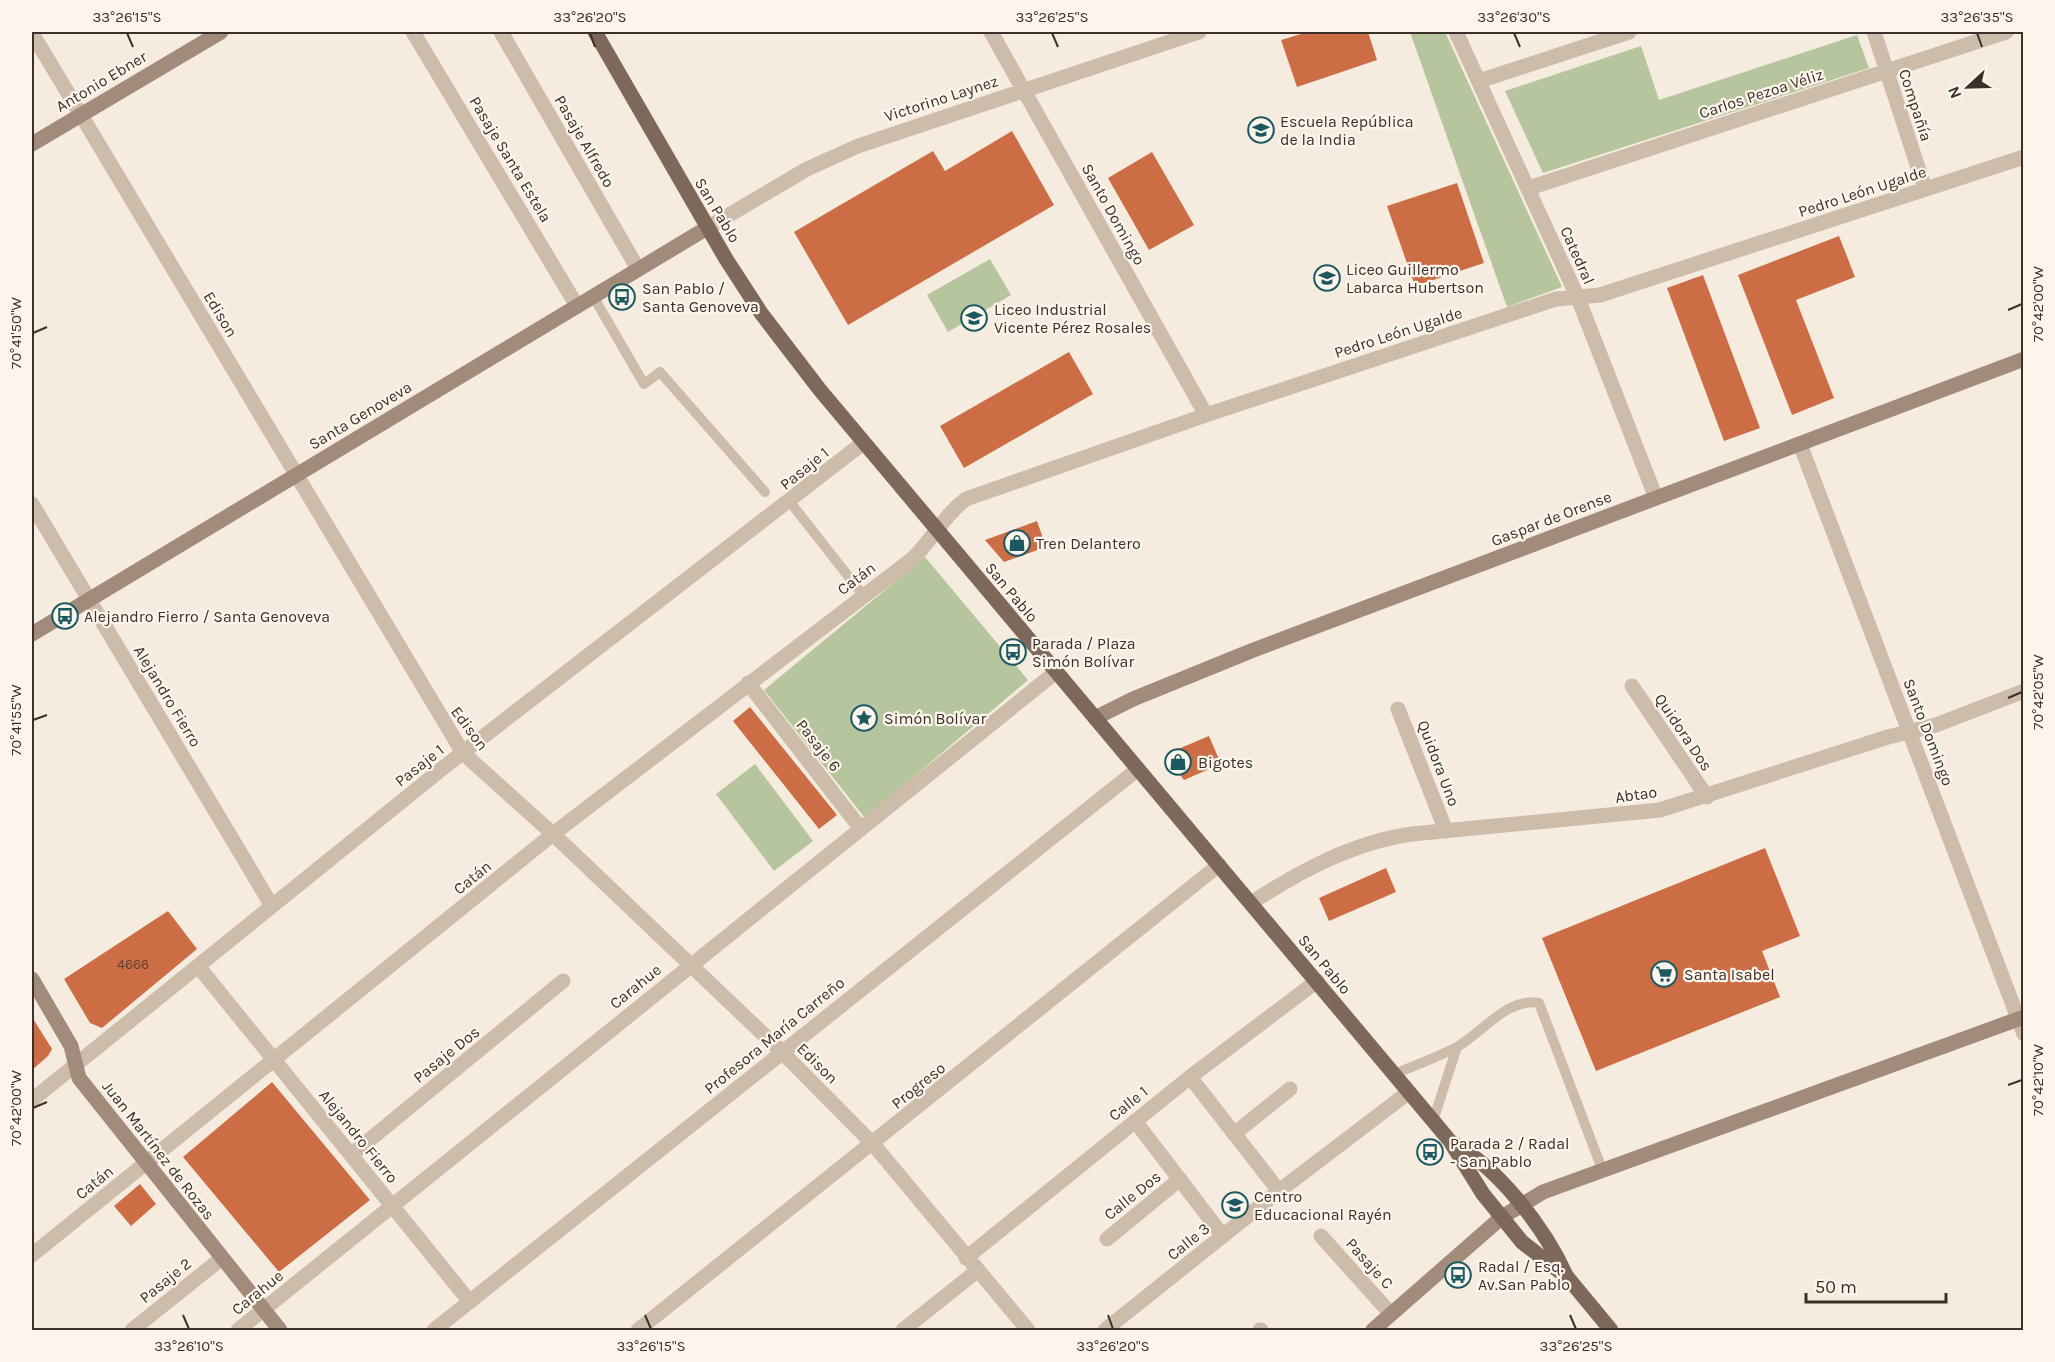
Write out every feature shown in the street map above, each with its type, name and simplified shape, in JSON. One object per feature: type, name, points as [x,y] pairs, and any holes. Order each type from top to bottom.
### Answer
[{"type":"main road","name":"San Pablo","points":[[596,32],[707,228],[761,313],[863,443],[1450,1141],[1483,1194],[1522,1242],[1568,1278],[1611,1330]]},
{"type":"main road","name":"San Pablo","points":[[1450,1141],[1482,1160],[1553,1247],[1568,1278]]},
{"type":"street","name":"Antonio Ebner","points":[[32,144],[221,32]]},
{"type":"street","name":"Pasaje Santa Estela","points":[[413,32],[577,306]]},
{"type":"street","name":"Pasaje Alfredo","points":[[501,32],[638,269]]},
{"type":"street","name":"Santo Domingo","points":[[991,32],[1206,415]]},
{"type":"street","name":"Victorino Laynez","points":[[707,228],[832,157],[892,133],[1199,32]]},
{"type":"street","name":"Catedral","points":[[1456,32],[1578,298],[1656,498]]},
{"type":"street","points":[[1479,81],[1629,32]]},
{"type":"street","name":"Compañía","points":[[1874,32],[1925,189]]},
{"type":"street","name":"Carlos Pezoa Véliz","points":[[1529,188],[2006,32]]},
{"type":"street","name":"Edison","points":[[32,33],[463,753],[553,834],[781,1051],[873,1144],[1028,1330]]},
{"type":"street","name":"Pedro León Ugalde","points":[[936,530],[953,509],[966,499],[1206,415],[1556,299],[1600,295],[2024,157]]},
{"type":"street","name":"Santa Genoveva","points":[[32,634],[707,228]]},
{"type":"street","name":"Gaspar de Orense","points":[[1095,718],[1133,699],[1251,651],[2024,359]]},
{"type":"street","name":"Pasaje 1","points":[[32,1100],[463,753],[790,502],[863,443]]},
{"type":"street","name":"Santo Domingo","points":[[1800,444],[2020,1018],[2024,1034]]},
{"type":"street","name":"Alejandro Fierro","points":[[32,504],[273,906]]},
{"type":"street","name":"Catán","points":[[32,1255],[553,834],[917,554],[936,530]]},
{"type":"street","name":"Carahue","points":[[238,1330],[1056,672]]},
{"type":"street","name":"Pasaje 6","points":[[748,683],[861,829]]},
{"type":"street","name":"Quidora Dos","points":[[1632,686],[1707,797]]},
{"type":"street","name":"Abtao","points":[[1251,903],[1331,859],[1374,841],[1446,831],[1660,810],[1910,731],[1936,725],[2024,692]]},
{"type":"street","name":"Quidora Uno","points":[[1398,709],[1446,831]]},
{"type":"street","name":"Profesora María Carreño","points":[[434,1330],[781,1051],[1138,769]]},
{"type":"street","name":"Progreso","points":[[638,1330],[1219,865]]},
{"type":"street","name":"Alejandro Fierro","points":[[198,966],[470,1302]]},
{"type":"street","name":"Juan Martínez de Rozas","points":[[32,980],[71,1046],[79,1078],[280,1330]]},
{"type":"street","name":"Pasaje Dos","points":[[351,1155],[563,981]]},
{"type":"street","name":"Calle 1","points":[[966,1258],[1190,1077],[1317,981]]},
{"type":"street","points":[[1373,1330],[1502,1217],[1519,1204],[1543,1192],[2020,1018]]},
{"type":"street","points":[[1190,1077],[1279,1191]]},
{"type":"street","points":[[1234,1134],[1290,1089]]},
{"type":"street","name":"Calle 3","points":[[1105,1330],[1279,1191],[1409,1092]]},
{"type":"street","points":[[1135,1122],[1223,1236]]},
{"type":"street","name":"Calle Dos","points":[[1107,1239],[1180,1179]]},
{"type":"street","name":"Pasaje C","points":[[1321,1236],[1391,1314]]},
{"type":"street","name":"Pasaje 2","points":[[132,1330],[222,1258]]},
{"type":"street","points":[[903,1330],[977,1271]]},
{"type":"lane","points":[[593,296],[644,384],[660,372],[765,492]]},
{"type":"lane","points":[[790,502],[863,594]]},
{"type":"lane","points":[[1394,1074],[1457,1047],[1512,1007],[1527,1001],[1539,1003],[1602,1169]]},
{"type":"lane","points":[[1433,1121],[1457,1047]]},
{"type":"green space","points":[[1410,32],[1445,32],[1562,287],[1507,307]]},
{"type":"green space","points":[[1857,35],[1869,68],[1543,173],[1505,91],[1641,46],[1659,100]]},
{"type":"green space","points":[[990,259],[1011,295],[948,332],[927,295]]},
{"type":"green space","points":[[925,557],[1028,680],[865,818],[764,690]]},
{"type":"green space","points":[[755,764],[813,841],[774,871],[716,794]]},
{"type":"building","points":[[1308,32],[1368,32],[1377,60],[1297,87],[1281,40]]},
{"type":"building","points":[[1012,131],[1054,205],[848,325],[794,232],[933,151],[945,171]]},
{"type":"building","points":[[1152,152],[1194,225],[1149,250],[1108,178]]},
{"type":"building","points":[[1457,183],[1484,263],[1415,286],[1387,206]]},
{"type":"building","points":[[1839,236],[1855,277],[1796,300],[1834,398],[1792,415],[1738,275]]},
{"type":"building","points":[[1703,275],[1760,428],[1724,441],[1667,288]]},
{"type":"building","points":[[1069,352],[1093,394],[964,468],[940,426]]},
{"type":"building","name":"Tren Delantero","points":[[1037,521],[1046,547],[1004,562],[985,540]]},
{"type":"building","points":[[750,707],[837,815],[819,829],[733,721]]},
{"type":"building","points":[[1209,736],[1221,764],[1184,780],[1168,759],[1171,752]]},
{"type":"building","name":"Santa Isabel","points":[[1765,848],[1800,936],[1762,951],[1780,997],[1596,1071],[1542,938]]},
{"type":"building","points":[[1386,868],[1396,892],[1329,921],[1319,898]]},
{"type":"building","points":[[168,911],[197,949],[102,1028],[90,1023],[64,979]]},
{"type":"building","points":[[32,1017],[52,1049],[48,1056],[32,1070]]},
{"type":"building","points":[[272,1082],[370,1200],[279,1272],[183,1157]]},
{"type":"building","points":[[140,1184],[156,1204],[131,1226],[114,1206]]},
{"type":"place","name":"Escuela República de la India","points":[[1261,130]]},
{"type":"place","name":"Liceo Guillermo Labarca Hubertson","points":[[1327,278]]},
{"type":"place","name":"San Pablo / Santa Genoveva","points":[[622,297]]},
{"type":"place","name":"Liceo Industrial Vicente Pérez Rosales","points":[[974,318]]},
{"type":"place","name":"Tren Delantero","points":[[1017,543]]},
{"type":"place","name":"Alejandro Fierro / Santa Genoveva","points":[[65,616]]},
{"type":"place","name":"Parada / Plaza Simón Bolívar","points":[[1013,652]]},
{"type":"place","name":"Simón Bolívar","points":[[864,718]]},
{"type":"place","name":"Bigotes","points":[[1178,762]]},
{"type":"place","name":"Santa Isabel","points":[[1664,974]]},
{"type":"place","name":"Parada 2 / Radal - San Pablo","points":[[1430,1152]]},
{"type":"place","name":"Centro Educacional Rayén","points":[[1235,1205]]},
{"type":"place","name":"Radal / Esq. Av.San Pablo","points":[[1458,1275]]}]
